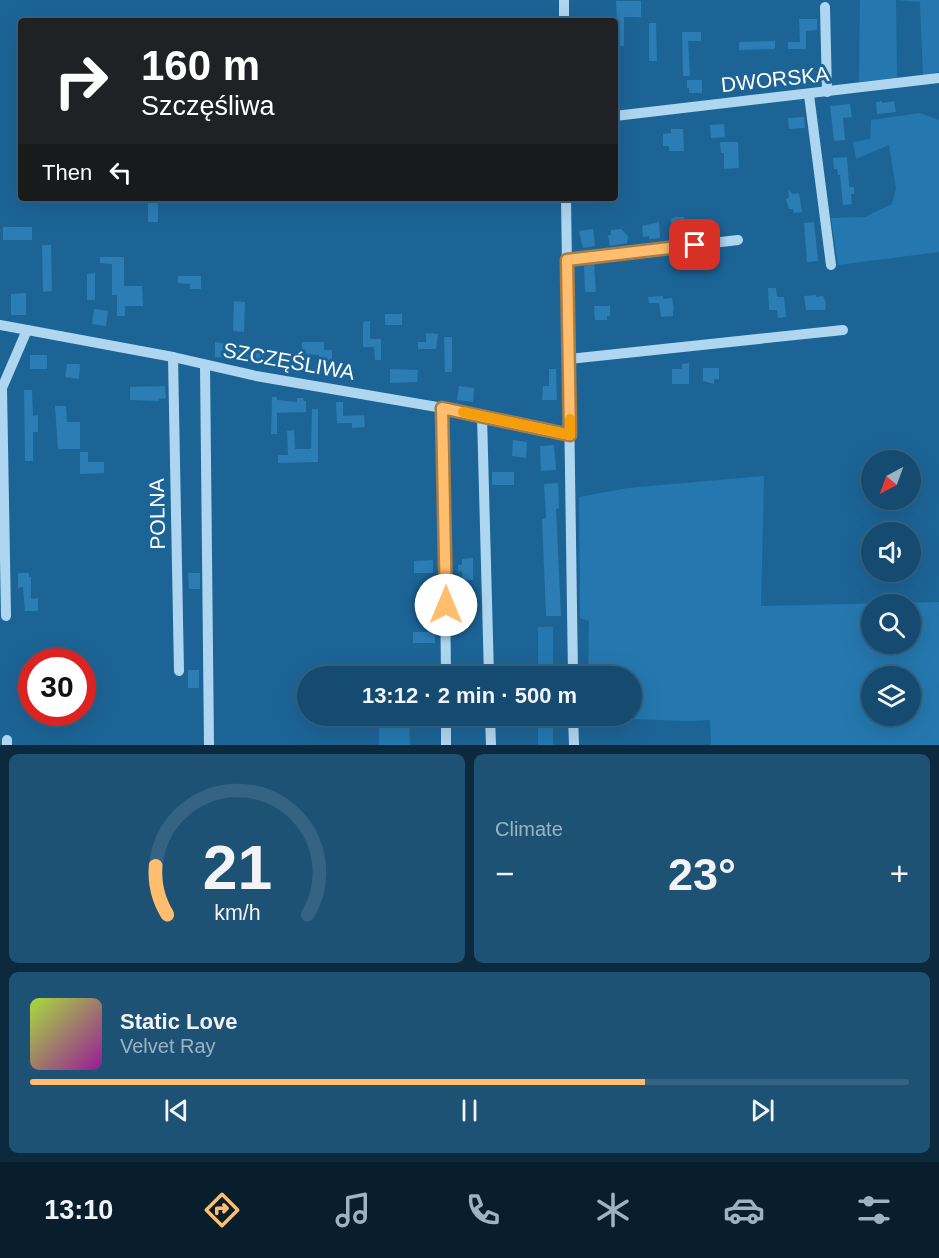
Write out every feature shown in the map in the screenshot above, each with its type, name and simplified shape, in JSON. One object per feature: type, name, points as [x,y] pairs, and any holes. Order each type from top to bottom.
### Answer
[{"type":"street","points":[[564,0],[564,18]]},
{"type":"street","points":[[825,7],[827,93]]},
{"type":"street","name":"DWORSKA","points":[[618,116],[827,93],[939,78]]},
{"type":"street","points":[[809,95],[831,265]]},
{"type":"street","points":[[566,201],[573,666]]},
{"type":"street","points":[[567,260],[738,240]]},
{"type":"street","name":"SZCZĘŚLIWA","points":[[0,325],[442,408],[570,435]]},
{"type":"street","points":[[6,615],[3,388],[27,330]]},
{"type":"street","points":[[569,358],[843,330]]},
{"type":"street","name":"POLNA","points":[[173,357],[179,671]]},
{"type":"street","points":[[205,365],[209,745]]},
{"type":"street","points":[[442,408],[446,666]]},
{"type":"street","points":[[482,416],[489,666]]},
{"type":"street","points":[[446,726],[446,745]]},
{"type":"street","points":[[490,726],[491,745]]},
{"type":"street","points":[[573,726],[574,745]]},
{"type":"shaded area","points":[[860,0],[896,0],[897,78],[859,82]]},
{"type":"shaded area","points":[[896,0],[939,0],[939,72],[923,76],[920,2]]},
{"type":"shaded area","points":[[920,113],[939,120],[939,252],[838,265],[831,218],[865,217],[892,204],[896,189],[889,145],[856,159],[853,142],[870,139],[871,120]]},
{"type":"shaded area","points":[[764,476],[761,606],[861,604],[861,654],[921,654],[921,602],[939,602],[939,745],[711,745],[710,720],[642,719],[642,666],[588,666],[589,621],[580,618],[579,497],[628,488]]},
{"type":"shaded area","points":[[538,627],[553,627],[553,666],[538,666]]},
{"type":"shaded area","points":[[379,726],[409,726],[410,745],[379,745]]},
{"type":"shaded area","points":[[538,726],[553,726],[553,745],[538,745]]},
{"type":"building","points":[[616,1],[641,1],[641,17],[624,17],[624,46],[618,46]]},
{"type":"building","points":[[799,19],[817,19],[817,30],[806,31],[806,49],[788,49],[788,42],[800,42]]},
{"type":"building","points":[[649,23],[656,23],[657,61],[649,61]]},
{"type":"building","points":[[682,32],[701,32],[701,41],[688,41],[690,76],[683,76]]},
{"type":"building","points":[[775,41],[775,49],[739,50],[739,42]]},
{"type":"building","points":[[687,80],[702,80],[702,93],[689,93]]},
{"type":"building","points":[[882,101],[882,103],[894,101],[896,112],[877,114],[876,102]]},
{"type":"building","points":[[850,104],[852,117],[843,118],[845,140],[834,141],[830,106]]},
{"type":"building","points":[[804,117],[805,128],[789,129],[788,118]]},
{"type":"building","points":[[724,124],[725,137],[711,138],[710,125]]},
{"type":"building","points":[[671,129],[683,129],[684,151],[669,151],[669,146],[663,146],[663,134],[671,133]]},
{"type":"building","points":[[720,142],[738,142],[739,168],[724,169],[724,153],[721,153]]},
{"type":"building","points":[[847,157],[849,185],[854,187],[854,194],[851,194],[852,204],[843,205],[840,175],[837,169],[834,169],[833,158]]},
{"type":"building","points":[[788,190],[793,194],[799,193],[802,212],[794,213],[793,209],[789,209],[786,199],[789,198]]},
{"type":"building","points":[[148,201],[158,201],[158,222],[148,222]]},
{"type":"building","points":[[675,217],[688,219],[689,229],[681,229],[681,234],[673,235],[671,219]]},
{"type":"building","points":[[659,222],[660,238],[643,237],[642,226]]},
{"type":"building","points":[[814,222],[818,261],[807,262],[804,223]]},
{"type":"building","points":[[3,227],[32,227],[32,240],[3,240]]},
{"type":"building","points":[[593,229],[595,246],[583,248],[579,231]]},
{"type":"building","points":[[621,229],[628,236],[627,243],[610,246],[608,235],[611,235],[611,230]]},
{"type":"building","points":[[42,245],[51,245],[52,291],[43,292]]},
{"type":"building","points":[[100,257],[124,257],[124,286],[142,286],[143,306],[125,306],[125,316],[117,316],[117,295],[112,295],[112,264],[100,263]]},
{"type":"building","points":[[594,264],[596,292],[585,292],[584,266]]},
{"type":"building","points":[[95,273],[95,300],[87,300],[87,274]]},
{"type":"building","points":[[178,276],[201,276],[201,289],[190,289],[190,284],[178,283]]},
{"type":"building","points":[[768,288],[776,288],[777,297],[784,297],[786,317],[778,318],[777,310],[769,310]]},
{"type":"building","points":[[26,293],[26,315],[11,315],[11,294]]},
{"type":"building","points":[[816,295],[816,297],[823,296],[826,303],[825,310],[806,310],[804,296]]},
{"type":"building","points":[[663,296],[663,299],[672,298],[673,316],[661,317],[659,303],[649,303],[648,297]]},
{"type":"building","points":[[234,301],[245,302],[244,332],[233,331]]},
{"type":"building","points":[[594,306],[610,306],[610,316],[607,316],[607,320],[595,320]]},
{"type":"building","points":[[94,309],[108,311],[106,326],[92,324]]},
{"type":"building","points":[[385,314],[402,314],[402,325],[385,325]]},
{"type":"building","points":[[370,321],[370,339],[381,339],[381,360],[375,360],[374,347],[363,347],[363,322]]},
{"type":"building","points":[[426,333],[438,334],[436,349],[418,349],[418,342],[426,342]]},
{"type":"building","points":[[444,337],[452,337],[452,372],[445,372]]},
{"type":"building","points":[[215,342],[258,349],[257,353],[264,354],[263,364],[215,357]]},
{"type":"building","points":[[302,342],[324,342],[324,350],[332,350],[332,360],[319,360],[319,355],[302,354]]},
{"type":"building","points":[[30,355],[47,355],[47,369],[30,369]]},
{"type":"building","points":[[689,363],[689,384],[672,384],[672,369],[682,369],[682,364]]},
{"type":"building","points":[[67,364],[80,364],[79,379],[65,377]]},
{"type":"building","points":[[703,368],[719,368],[719,379],[714,379],[714,384],[703,381]]},
{"type":"building","points":[[390,369],[418,370],[417,382],[390,383]]},
{"type":"building","points":[[549,369],[556,369],[557,400],[542,400],[543,386],[549,386]]},
{"type":"building","points":[[165,386],[166,398],[159,399],[159,401],[130,400],[130,387]]},
{"type":"building","points":[[459,386],[474,388],[473,402],[457,400]]},
{"type":"building","points":[[24,390],[32,390],[33,416],[38,415],[38,432],[33,432],[33,461],[25,461]]},
{"type":"building","points":[[272,397],[277,397],[277,400],[297,402],[297,398],[303,398],[306,401],[306,412],[277,413],[277,434],[271,434]]},
{"type":"building","points":[[336,402],[343,402],[343,416],[364,415],[365,427],[352,428],[352,423],[337,423]]},
{"type":"building","points":[[55,406],[66,406],[67,422],[80,422],[80,449],[58,449]]},
{"type":"building","points":[[312,409],[318,409],[318,462],[278,463],[278,455],[288,455],[287,431],[294,430],[295,449],[311,449]]},
{"type":"building","points":[[513,440],[527,442],[526,458],[512,456]]},
{"type":"building","points":[[554,445],[556,470],[541,471],[540,446]]},
{"type":"building","points":[[80,452],[88,452],[88,462],[104,462],[104,473],[80,474]]},
{"type":"building","points":[[492,472],[514,472],[514,485],[492,485]]},
{"type":"building","points":[[558,483],[559,508],[556,509],[561,616],[546,616],[542,519],[546,518],[544,484]]},
{"type":"building","points":[[473,558],[473,580],[462,580],[462,571],[458,572],[458,565],[462,565],[462,559]]},
{"type":"building","points":[[433,560],[433,573],[414,573],[414,561]]},
{"type":"building","points":[[18,573],[29,573],[31,599],[38,598],[38,611],[25,611],[23,587],[18,588]]},
{"type":"building","points":[[188,573],[200,573],[200,589],[189,589]]},
{"type":"building","points":[[413,632],[435,632],[435,643],[413,643]]},
{"type":"building","points":[[188,670],[199,670],[199,688],[188,688]]},
{"type":"slow traffic","points":[[463,412],[570,435],[570,419]]},
{"type":"route","points":[[446,605],[442,408],[570,435],[567,260],[695,245]]}]
